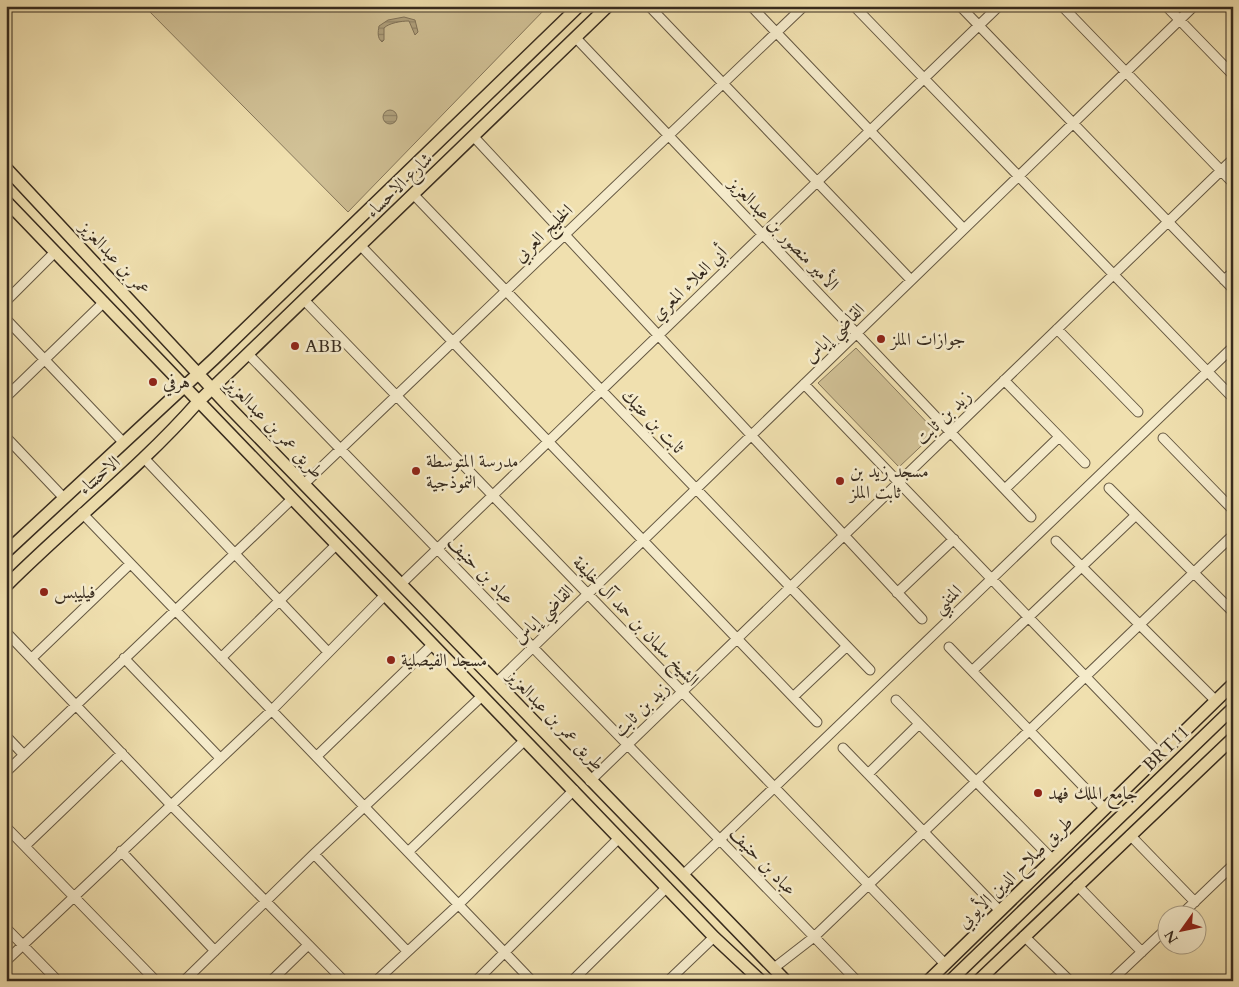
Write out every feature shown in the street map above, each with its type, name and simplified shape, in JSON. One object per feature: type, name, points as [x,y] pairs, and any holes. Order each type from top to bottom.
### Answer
[{"type":"main road","name":"شارع الاحساء","points":[[184,387],[579,6]]},
{"type":"main road","name":"شارع الاحساء","points":[[213,389],[608,6]]},
{"type":"main road","name":"عمر بن عبدالعزيز","points":[[6,168],[199,372]]},
{"type":"main road","points":[[7,204],[104,302],[184,387]]},
{"type":"main road","points":[[215,358],[212,370],[220,377],[227,376]]},
{"type":"main road","points":[[169,371],[178,377],[185,377],[191,371],[188,360]]},
{"type":"main road","name":"طريق عمر بن عبدالعزيز","points":[[199,372],[232,409],[590,781],[786,981]]},
{"type":"main road","name":"طريق عمر بن عبدالعزيز","points":[[184,387],[714,937],[761,981]]},
{"type":"main road","name":"الاحساء","points":[[6,552],[63,497],[184,387]]},
{"type":"main road","name":"الاحساء","points":[[6,586],[82,513],[144,458],[213,389]]},
{"type":"main road","points":[[173,397],[180,395],[189,400],[187,415]]},
{"type":"main road","points":[[213,418],[209,407],[213,402],[232,409]]},
{"type":"main road","name":"طريق صلاح الدين الأيوبي","points":[[928,981],[1233,684]]},
{"type":"main road","name":"BRT11","points":[[950,981],[1233,708]]},
{"type":"main road","points":[[978,981],[1233,738]]},
{"type":"street","points":[[649,6],[912,280]]},
{"type":"street","points":[[751,6],[964,229]]},
{"type":"street","name":"الخليج العربي","points":[[304,484],[804,6]]},
{"type":"street","points":[[854,6],[1233,398]]},
{"type":"street","points":[[960,6],[1233,289]]},
{"type":"street","name":"أبي العلاء المعري","points":[[401,584],[999,6]]},
{"type":"street","points":[[1062,6],[1233,183]]},
{"type":"street","points":[[1166,6],[1233,76]]},
{"type":"street","name":"القاضي إياس","points":[[496,683],[1194,6]]},
{"type":"street","name":"الأمير منصور بن عبدالعزيز","points":[[576,38],[1031,517]]},
{"type":"street","points":[[474,137],[922,620]]},
{"type":"street","name":"زيد بن ثابت","points":[[590,781],[1233,160]]},
{"type":"street","name":"ثابت بن عتيك","points":[[414,195],[870,670]]},
{"type":"street","points":[[361,246],[817,722]]},
{"type":"street","points":[[6,301],[55,252]]},
{"type":"street","points":[[1224,280],[1233,272]]},
{"type":"street","name":"الشيخ سلمان بن حمد آل خليفة","points":[[305,301],[945,964]]},
{"type":"street","points":[[6,397],[104,302]]},
{"type":"street","points":[[6,319],[123,442]]},
{"type":"street","points":[[1058,329],[1138,412]]},
{"type":"street","name":"المتنبي","points":[[683,875],[1233,347]]},
{"type":"street","name":"عباد بن حنيف","points":[[249,354],[857,981]]},
{"type":"street","points":[[1004,380],[1085,463]]},
{"type":"street","points":[[804,384],[1160,755]]},
{"type":"street","points":[[6,437],[63,497]]},
{"type":"street","points":[[1005,489],[1059,437]]},
{"type":"street","points":[[1163,438],[1233,510]]},
{"type":"street","points":[[144,458],[328,652]]},
{"type":"street","points":[[1109,488],[1233,612]]},
{"type":"street","points":[[6,772],[75,704],[292,499]]},
{"type":"street","points":[[82,513],[532,981]]},
{"type":"street","points":[[972,671],[1136,515]]},
{"type":"street","points":[[774,968],[814,937],[1140,625],[1192,572],[1233,535]]},
{"type":"street","points":[[897,593],[954,540]]},
{"type":"street","points":[[1056,541],[1216,701]]},
{"type":"street","points":[[221,658],[336,545]]},
{"type":"street","points":[[32,658],[130,564]]},
{"type":"street","points":[[6,961],[271,710],[385,595]]},
{"type":"street","points":[[6,632],[170,804],[344,981]]},
{"type":"street","points":[[317,756],[432,645]]},
{"type":"street","points":[[793,697],[847,646]]},
{"type":"street","points":[[949,647],[1105,808]]},
{"type":"street","points":[[124,658],[220,758]]},
{"type":"street","points":[[184,981],[364,806],[482,696]]},
{"type":"street","points":[[896,700],[1053,860]]},
{"type":"street","points":[[868,774],[919,724]]},
{"type":"street","points":[[6,736],[24,754]]},
{"type":"street","points":[[408,852],[525,740]]},
{"type":"street","points":[[843,748],[1000,911]]},
{"type":"street","points":[[26,846],[122,754]]},
{"type":"street","points":[[376,981],[459,904],[574,790]]},
{"type":"street","points":[[6,826],[156,981]]},
{"type":"street","points":[[1130,835],[1195,902],[1233,865]]},
{"type":"street","points":[[476,981],[504,950],[619,838]]},
{"type":"street","points":[[121,851],[216,951]]},
{"type":"street","points":[[314,854],[407,951]]},
{"type":"street","points":[[1077,885],[1142,952]]},
{"type":"street","points":[[572,981],[667,887]]},
{"type":"street","points":[[6,928],[58,981]]},
{"type":"street","points":[[1024,936],[1070,981]]},
{"type":"street","points":[[668,981],[714,937]]},
{"type":"street","points":[[1111,981],[1156,939]]},
{"type":"street","points":[[271,981],[308,945]]},
{"type":"shaded area","points":[[144,6],[548,6],[348,212]]},
{"type":"shaded area","points":[[404,17],[415,20],[418,32],[415,35],[409,21],[402,21],[384,28],[384,40],[382,42],[378,33],[379,26],[388,20]]},
{"type":"shaded area","points":[[390,110],[395,112],[397,117],[395,122],[390,124],[385,122],[383,117],[385,112]]},
{"type":"shaded area","points":[[856,348],[936,432],[899,467],[818,383]]},
{"type":"place","name":"جوازات الملز","points":[[881,339]]},
{"type":"place","name":"ABB","points":[[295,346]]},
{"type":"place","name":"هرفي","points":[[153,382]]},
{"type":"place","name":"مدرسة المتوسطة النموذجية","points":[[416,471]]},
{"type":"place","name":"مسجد زيد بن ثابت الملز","points":[[840,481]]},
{"type":"place","name":"فيليبس","points":[[44,592]]},
{"type":"place","name":"مسجد الفيصلية","points":[[391,660]]},
{"type":"place","name":"جامع الملك فهد","points":[[1038,793]]}]
